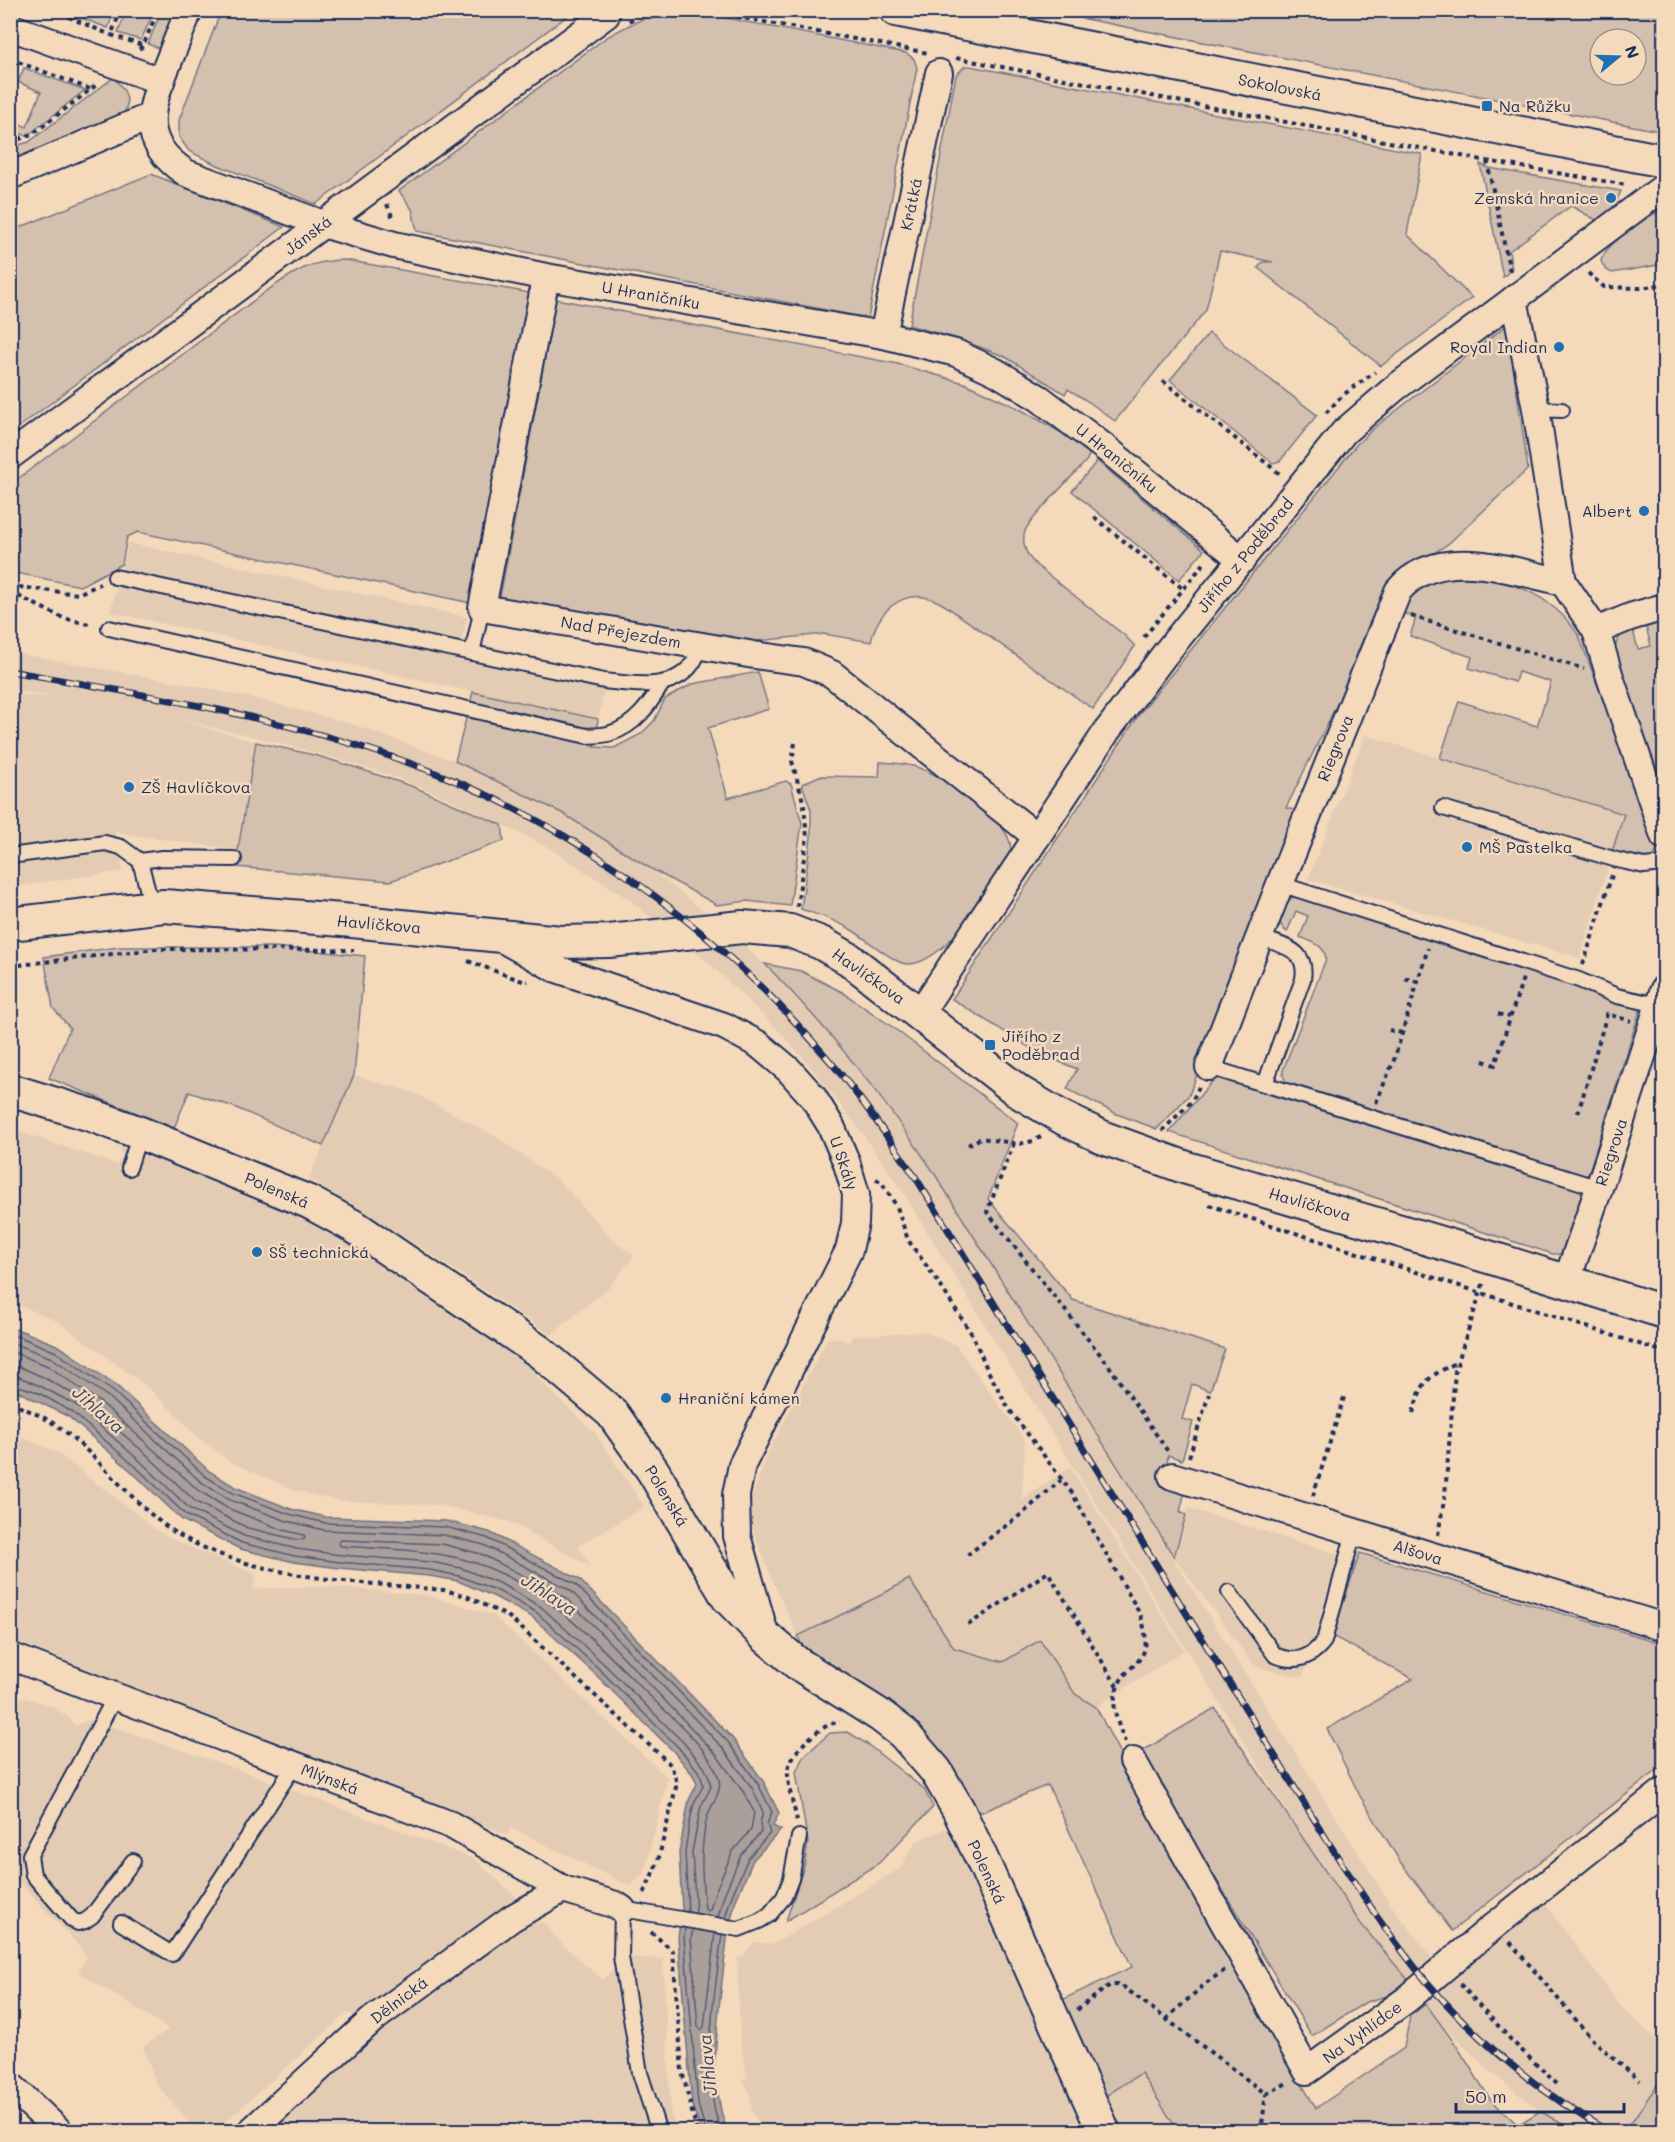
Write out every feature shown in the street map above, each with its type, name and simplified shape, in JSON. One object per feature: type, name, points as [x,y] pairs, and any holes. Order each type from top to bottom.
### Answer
[{"type":"street","name":"U Hraničníku","points":[[189,10],[160,81],[151,116],[152,127],[160,149],[171,163],[186,173],[323,224],[394,245],[546,277],[883,335],[956,353],[996,372],[1040,398],[1108,450],[1242,560]]},
{"type":"street","name":"Sokolovská","points":[[896,10],[1665,161]]},
{"type":"street","name":"Jánská","points":[[10,456],[323,224],[612,20]]},
{"type":"street","points":[[10,27],[160,81]]},
{"type":"street","name":"Krátká","points":[[883,335],[941,61]]},
{"type":"street","points":[[10,176],[151,116]]},
{"type":"street","name":"Jiřího z Poděbrad","points":[[920,1013],[1107,731],[1165,654],[1344,432],[1395,388],[1665,187]]},
{"type":"street","points":[[482,608],[546,277]]},
{"type":"street","points":[[1515,299],[1536,409],[1563,582],[1596,631],[1610,677],[1658,796],[1665,836]]},
{"type":"street","name":"Riegrova","points":[[1209,1067],[1398,591],[1412,578],[1436,567],[1454,564],[1493,567],[1563,582]]},
{"type":"street","points":[[1596,631],[1630,617],[1665,607]]},
{"type":"street","name":"Nad Přejezdem","points":[[482,608],[804,662],[832,674],[1037,837]]},
{"type":"street","name":"Havlíčkova","points":[[10,924],[164,906],[573,942],[609,941],[742,927],[790,931],[821,943],[849,959],[1019,1092],[1062,1118],[1104,1138],[1187,1168],[1566,1280],[1665,1312]]},
{"type":"street","name":"U Skály","points":[[495,935],[554,968],[724,1026],[758,1044],[789,1070],[813,1097],[831,1126],[850,1172],[856,1194],[855,1223],[849,1250],[742,1465],[736,1495],[737,1536],[766,1637]]},
{"type":"street","name":"Riegrova","points":[[1566,1280],[1599,1188],[1658,1007]]},
{"type":"street","name":"Polenská","points":[[10,1089],[140,1133],[309,1202],[346,1222],[540,1352],[612,1413],[653,1471],[728,1598],[766,1637],[797,1663],[880,1716],[903,1734],[936,1771],[958,1809],[981,1857],[1104,2132]]},
{"type":"street","name":"Alšova","points":[[1176,1472],[1306,1517],[1665,1627]]},
{"type":"street","name":"Mlýnská","points":[[17,1664],[115,1697],[450,1825],[563,1889],[632,1911]]},
{"type":"street","name":"Na Vyhlídce","points":[[1133,1761],[1307,2072],[1406,2000],[1495,1925],[1665,1791]]},
{"type":"street","name":"Dělnická","points":[[250,2132],[372,2020],[512,1917],[563,1889]]},
{"type":"street","points":[[10,2085],[60,2132]]},
{"type":"lane","points":[[1536,409],[1562,410]]},
{"type":"lane","points":[[115,577],[604,681],[638,685],[662,684],[681,675],[693,663],[700,646]]},
{"type":"lane","points":[[472,653],[482,608]]},
{"type":"lane","points":[[109,628],[587,736],[611,733],[634,720],[649,705],[662,684]]},
{"type":"lane","points":[[1443,808],[1617,860],[1644,866],[1665,864]]},
{"type":"lane","points":[[10,856],[105,843],[121,847],[140,861],[152,908]]},
{"type":"lane","points":[[140,861],[162,858],[234,859]]},
{"type":"lane","points":[[1280,884],[1528,963],[1617,996],[1658,1007]]},
{"type":"lane","points":[[1260,936],[1298,953],[1304,960],[1305,969],[1264,1084]]},
{"type":"lane","points":[[1209,1067],[1599,1188]]},
{"type":"lane","points":[[129,1168],[140,1133]]},
{"type":"lane","points":[[1229,1592],[1275,1655],[1284,1659],[1304,1659],[1316,1652],[1324,1641],[1354,1532]]},
{"type":"lane","points":[[115,1697],[30,1855],[30,1863],[33,1875],[72,1920],[78,1923],[92,1916],[132,1861]]},
{"type":"lane","points":[[121,1923],[172,1953],[294,1766]]},
{"type":"lane","points":[[659,2132],[640,2073],[621,1957],[632,1911],[740,1929],[770,1915],[784,1897],[791,1879],[799,1837]]},
{"type":"path","points":[[52,10],[143,46],[158,10]]},
{"type":"path","points":[[111,35],[121,10]]},
{"type":"path","points":[[612,20],[650,10]]},
{"type":"path","points":[[701,10],[941,61],[1595,180]]},
{"type":"path","points":[[10,59],[90,90],[34,133],[10,143]]},
{"type":"path","points":[[10,134],[23,139]]},
{"type":"path","points":[[1487,161],[1515,299]]},
{"type":"path","points":[[387,196],[387,204],[394,221]]},
{"type":"path","points":[[1586,271],[1604,287],[1641,288],[1665,284]]},
{"type":"path","points":[[1163,381],[1298,489]]},
{"type":"path","points":[[1095,517],[1204,606]]},
{"type":"path","points":[[10,586],[78,594],[115,577]]},
{"type":"path","points":[[10,592],[63,618],[109,628]]},
{"type":"path","points":[[1390,609],[1610,677]]},
{"type":"path","points":[[795,743],[792,760],[804,805],[807,837],[800,893]]},
{"type":"path","points":[[1579,980],[1617,860]]},
{"type":"path","points":[[1371,1117],[1402,1033],[1433,933]]},
{"type":"path","points":[[10,966],[156,949],[365,950]]},
{"type":"path","points":[[460,958],[525,982],[554,968]]},
{"type":"path","points":[[1483,1061],[1496,1065],[1528,963]]},
{"type":"path","points":[[1405,978],[1418,982]]},
{"type":"path","points":[[1578,1113],[1606,1014],[1658,1007]]},
{"type":"path","points":[[1498,1014],[1510,1017]]},
{"type":"path","points":[[1389,1030],[1402,1033]]},
{"type":"path","points":[[1159,1134],[1192,1101]]},
{"type":"path","points":[[968,1145],[981,1138],[1014,1143],[1034,1142],[1048,1132]]},
{"type":"path","points":[[1014,1143],[987,1212],[1107,1363],[1176,1472]]},
{"type":"path","points":[[850,1172],[868,1174],[882,1183],[897,1207],[908,1240],[973,1336],[987,1369],[1009,1409],[1072,1493],[1140,1614],[1146,1631],[1146,1648],[1117,1686],[1114,1700],[1118,1725],[1133,1761]]},
{"type":"path","points":[[1204,1203],[1665,1352]]},
{"type":"path","points":[[1432,1556],[1441,1523],[1445,1495],[1448,1435],[1457,1363],[1492,1258]]},
{"type":"path","points":[[1413,1413],[1419,1392],[1431,1375],[1457,1363]]},
{"type":"path","points":[[1176,1472],[1209,1394]]},
{"type":"path","points":[[1306,1517],[1345,1394]]},
{"type":"path","points":[[10,1403],[36,1413],[63,1431],[135,1501],[171,1530],[215,1552],[251,1565],[300,1574],[444,1590],[489,1605],[509,1617],[671,1765],[677,1783],[658,1861],[632,1911],[673,1951],[682,2071],[697,2132]]},
{"type":"path","points":[[967,1555],[1023,1513],[1061,1480]]},
{"type":"path","points":[[968,1625],[1048,1572],[1117,1686]]},
{"type":"path","points":[[799,1837],[788,1769],[796,1752],[822,1728],[836,1722],[845,1723]]},
{"type":"path","points":[[1495,1925],[1593,2040],[1640,2081]]},
{"type":"path","points":[[1166,2019],[1206,1983],[1243,1957]]},
{"type":"path","points":[[1446,1968],[1512,2041],[1557,2084]]},
{"type":"path","points":[[1074,2012],[1110,1985],[1121,1985],[1266,2094],[1261,2132]]},
{"type":"shaded area","points":[[62,11],[114,11],[108,28]]},
{"type":"shaded area","points":[[126,11],[154,11],[141,40],[118,33]]},
{"type":"shaded area","points":[[161,11],[177,18],[163,50],[148,44]]},
{"type":"shaded area","points":[[221,11],[571,11],[571,13],[316,204],[215,164],[189,151],[179,137],[179,120]]},
{"type":"shaded area","points":[[1044,11],[1664,11],[1664,132]]},
{"type":"shaded area","points":[[679,12],[710,15],[906,53],[914,59],[917,68],[868,318],[417,231],[412,209],[399,191],[607,37],[642,20]]},
{"type":"shaded area","points":[[965,66],[1422,154],[1407,234],[1472,298],[1381,366],[1258,268],[1263,262],[1273,262],[1220,251],[1206,310],[1115,421],[1068,389],[1065,394],[1004,356],[958,339],[909,325],[956,75]]},
{"type":"shaded area","points":[[24,68],[85,90],[27,136],[11,130],[11,120],[27,127],[41,92],[18,82]]},
{"type":"shaded area","points":[[113,78],[126,95],[127,104],[123,115],[11,165],[11,147],[29,142]]},
{"type":"shaded area","points":[[1480,164],[1489,168],[1621,191],[1613,209],[1598,221],[1571,206],[1509,251],[1512,269],[1503,277]]},
{"type":"shaded area","points":[[151,174],[284,227],[11,433],[11,231]]},
{"type":"shaded area","points":[[1664,209],[1664,264],[1612,273],[1605,269],[1601,261],[1610,246],[1638,224]]},
{"type":"shaded area","points":[[345,260],[530,293],[471,603],[138,532],[127,537],[122,564],[80,586],[11,572],[11,484],[275,285],[312,265]]},
{"type":"shaded area","points":[[556,299],[898,364],[964,383],[1018,408],[1088,451],[1087,460],[1029,525],[1025,531],[1024,545],[1036,565],[1135,646],[1093,709],[944,605],[931,599],[919,597],[897,602],[881,618],[871,642],[824,634],[747,642],[500,597]]},
{"type":"shaded area","points":[[1507,325],[1528,469],[1448,544],[1389,582],[1368,626],[1340,698],[1286,808],[1299,811],[1189,1095],[1157,1129],[1117,1114],[1067,1089],[1077,1069],[1040,1054],[952,999],[1140,713],[1357,444],[1374,428]]},
{"type":"shaded area","points":[[1209,333],[1317,415],[1280,461],[1273,463],[1270,461],[1170,380]]},
{"type":"shaded area","points":[[1097,461],[1204,550],[1179,580],[1072,491]]},
{"type":"shaded area","points":[[129,543],[467,617],[462,639],[607,675],[598,719],[110,612]]},
{"type":"shaded area","points":[[1460,573],[1512,585],[1541,598],[1567,620],[1579,636],[1658,847],[1650,866],[1610,858],[1624,814],[1440,758],[1459,701],[1537,726],[1551,682],[1518,672],[1515,682],[1469,668],[1472,657],[1410,636],[1416,617],[1399,612],[1410,595],[1424,584]]},
{"type":"shaded area","points":[[1664,618],[1663,786],[1615,657],[1615,647],[1618,639],[1632,627],[1638,649],[1651,646],[1645,623]]},
{"type":"shaded area","points":[[10,652],[197,686],[264,701],[349,723],[455,761],[562,813],[648,867],[736,937],[805,1005],[838,1042],[889,1106],[931,1167],[1391,1905],[1442,1971],[1544,1902],[1622,2008],[1664,2046],[1664,2075],[1632,2122],[1649,2131],[1574,2131],[1540,2111],[1491,2072],[1413,1995],[1360,1926],[1321,1866],[900,1188],[859,1129],[810,1066],[778,1030],[711,965],[627,898],[544,845],[441,795],[338,759],[256,737],[174,719],[256,742],[238,850],[115,832],[123,871],[11,887],[11,694],[53,697],[11,690]]},
{"type":"shaded area","points":[[758,672],[769,709],[708,728],[728,798],[786,781],[791,784],[802,823],[790,906],[747,901],[717,905],[648,867],[562,813],[455,761],[473,692],[598,719],[594,747],[614,748],[641,734],[654,721],[665,699],[692,684]]},
{"type":"shaded area","name":"MŠ Pastelka","points":[[1365,735],[1624,815],[1580,958],[1308,879]]},
{"type":"shaded area","points":[[256,742],[318,756],[414,787],[502,825],[504,841],[390,881],[237,867]]},
{"type":"shaded area","points":[[880,762],[905,764],[935,775],[951,784],[982,806],[995,819],[1005,831],[1010,843],[1012,861],[978,908],[948,943],[932,956],[917,963],[902,963],[846,926],[801,909],[811,837],[811,810],[802,784],[819,776],[879,777]]},
{"type":"shaded area","points":[[1301,897],[1642,1004],[1588,1175],[1580,1176],[1292,1087],[1284,1078],[1283,1070],[1326,959],[1320,947],[1300,937],[1308,916],[1296,911],[1287,932],[1283,928],[1280,913],[1288,900]]},
{"type":"shaded area","points":[[119,947],[275,947],[365,956],[354,1075],[323,1146],[234,1107],[189,1092],[174,1128],[49,1078],[70,1028],[53,1008],[44,957]]},
{"type":"shaded area","points":[[765,964],[801,971],[842,992],[891,1026],[1018,1123],[988,1199],[1073,1300],[1225,1349],[1210,1391],[1192,1384],[1182,1419],[1193,1422],[1182,1460],[1168,1455],[1165,1483],[1185,1491],[1180,1512],[1186,1515],[1174,1557],[931,1168],[852,1062],[811,1013]]},
{"type":"shaded area","points":[[354,1075],[414,1093],[495,1136],[558,1180],[614,1241],[634,1256],[610,1286],[551,1335],[422,1248],[309,1179]]},
{"type":"shaded area","points":[[1222,1076],[1579,1189],[1583,1192],[1566,1249],[1560,1254],[1553,1254],[1169,1132],[1215,1078]]},
{"type":"shaded area","points":[[10,1128],[117,1165],[122,1155],[114,1138],[249,1189],[353,1244],[470,1321],[495,1342],[541,1372],[537,1378],[596,1434],[644,1507],[578,1546],[591,1567],[510,1522],[439,1505],[344,1501],[317,1496],[294,1490],[231,1462],[199,1438],[150,1389],[59,1322],[24,1307],[11,1305]]},
{"type":"shaded area","points":[[924,1332],[956,1345],[1025,1440],[1022,1500],[1070,1467],[1184,1650],[1096,1707],[1075,1694],[1040,1640],[1003,1662],[954,1648],[908,1579],[798,1636],[771,1577],[746,1512],[767,1455],[827,1339],[838,1337],[849,1343],[852,1336]]},
{"type":"shaded area","points":[[22,1437],[58,1453],[159,1532],[257,1575],[253,1589],[319,1586],[426,1595],[493,1615],[668,1778],[644,1873],[630,1886],[511,1828],[508,1835],[11,1639],[10,1468]]},
{"type":"shaded area","points":[[1188,1508],[1338,1554],[1303,1677],[1255,1667],[1174,1557]]},
{"type":"shaded area","points":[[1360,1553],[1664,1644],[1664,1765],[1452,1931],[1401,1863],[1360,1796],[1327,1729],[1413,1679],[1332,1636]]},
{"type":"shaded area","points":[[909,1579],[954,1648],[1003,1662],[1040,1640],[1075,1694],[1096,1707],[1247,1993],[1316,2108],[1404,2048],[1410,2016],[1426,2004],[1458,2048],[1490,2099],[1518,2125],[1540,2111],[1574,2131],[1178,2131],[1141,2073],[1101,2099],[1057,2002],[1132,1967],[1048,1785],[977,1814],[835,1671],[801,1644],[798,1636]]},
{"type":"shaded area","points":[[11,1697],[26,1698],[52,1706],[70,1719],[75,1726],[90,1719],[243,1771],[474,1859],[522,1902],[362,2019],[347,2013],[215,2131],[197,2131],[157,2085],[143,2047],[169,2029],[78,1972],[87,1958],[81,1948],[11,1873]]},
{"type":"shaded area","points":[[1215,1708],[1361,1924],[1409,1981],[1391,1995],[1366,2002],[1312,2036],[1139,1753]]},
{"type":"shaded area","points":[[848,1732],[867,1744],[924,1789],[933,1807],[879,1863],[786,1921],[804,1866],[808,1843],[796,1772],[803,1757],[830,1733]]},
{"type":"shaded area","points":[[951,1826],[1087,2131],[763,2131],[751,2110],[750,2094],[742,2079],[747,2077],[740,2038],[737,1958],[742,1957],[754,1942],[772,1944],[779,1941],[904,1866],[903,1862],[917,1841]]},
{"type":"shaded area","points":[[543,1922],[564,1946],[603,1980],[624,1957],[663,1959],[671,2114],[677,2131],[271,2132],[407,2005],[514,1926]]},
{"type":"shaded area","points":[[1141,2073],[1178,2131],[1119,2131],[1101,2099]]},
{"type":"shaded area","points":[[1664,2075],[1664,2131],[1647,2131],[1630,2124]]},
{"type":"water","name":"Jihlava","points":[[11,1328],[59,1346],[118,1387],[209,1471],[235,1487],[291,1509],[326,1517],[446,1521],[489,1532],[579,1579],[733,1739],[763,1781],[779,1813],[773,1826],[781,1830],[753,1860],[736,1900],[728,1931],[714,2071],[727,2131],[701,2131],[692,2105],[678,1937],[682,1910],[679,1852],[689,1800],[697,1784],[693,1775],[674,1752],[594,1673],[532,1617],[495,1597],[458,1581],[294,1562],[240,1549],[182,1520],[131,1471],[69,1417],[11,1388]]},
{"type":"railway","points":[[10,671],[156,697],[253,718],[348,743],[456,781],[515,809],[573,841],[628,876],[730,958],[778,1004],[835,1067],[916,1178],[1337,1856],[1403,1952],[1447,2004],[1489,2046],[1559,2101],[1609,2132]]},
{"type":"place","name":"Na Růžku","points":[[1487,106]]},
{"type":"place","name":"Zemská hranice","points":[[1611,198]]},
{"type":"place","name":"Royal Indian","points":[[1559,347]]},
{"type":"place","name":"Albert","points":[[1644,511]]},
{"type":"place","name":"ZŠ Havlíčkova","points":[[129,787]]},
{"type":"place","name":"MŠ Pastelka","points":[[1467,847]]},
{"type":"place","name":"Jiřího z Poděbrad","points":[[990,1045]]},
{"type":"place","name":"SŠ technická","points":[[257,1252]]},
{"type":"place","name":"Hraniční kámen","points":[[666,1398]]}]
